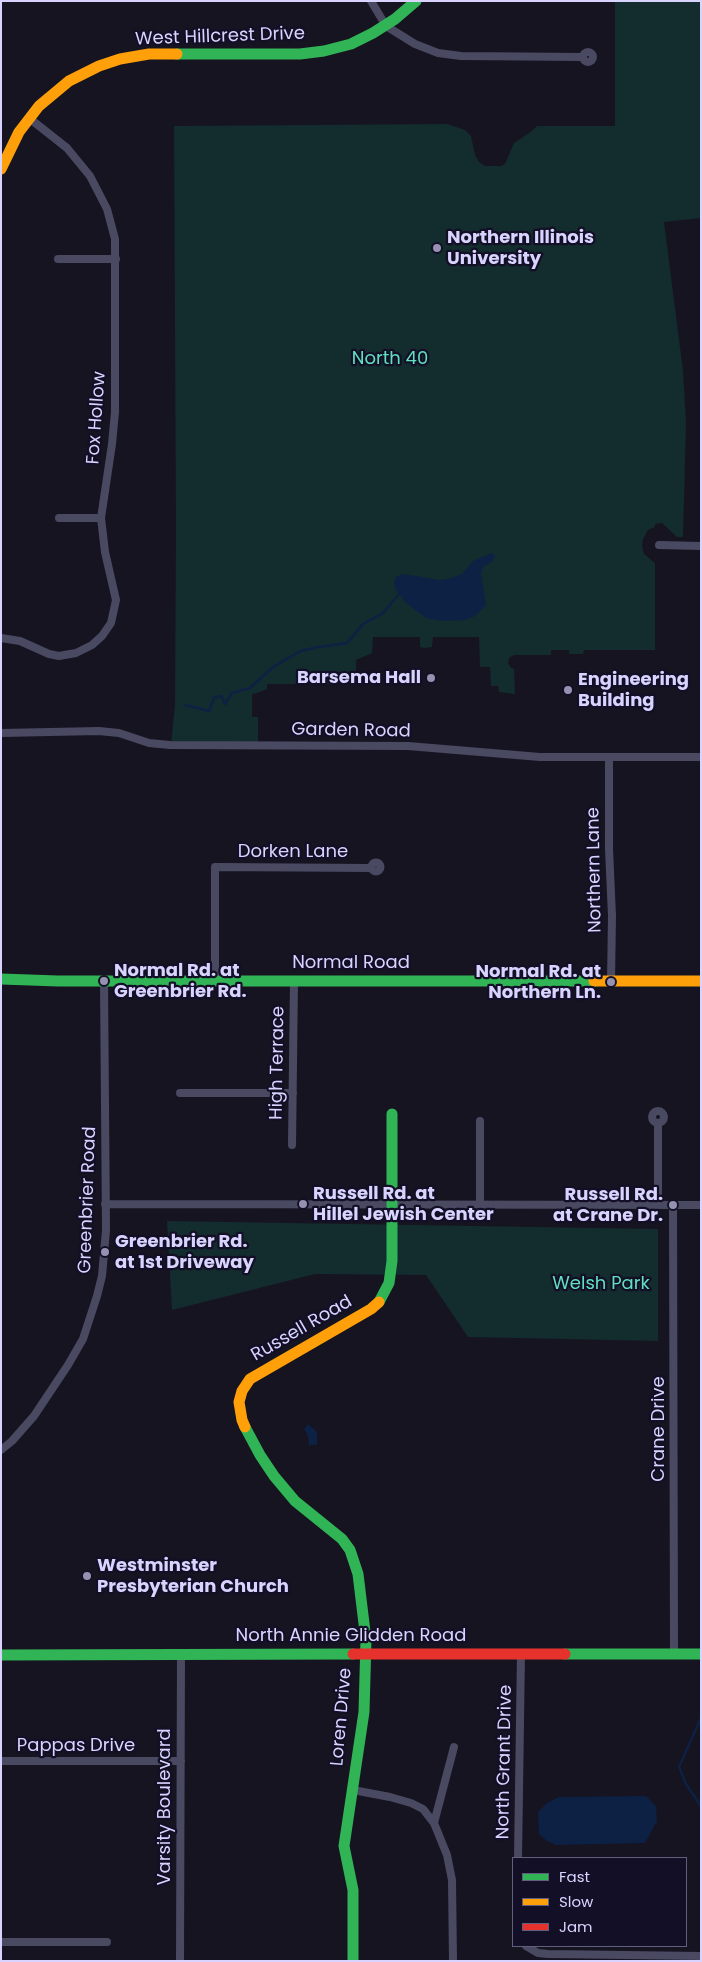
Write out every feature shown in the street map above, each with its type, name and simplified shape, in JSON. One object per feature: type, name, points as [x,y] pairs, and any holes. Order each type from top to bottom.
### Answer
[{"type":"street","points":[[370,1],[386,26],[415,44],[448,55],[583,57]]},
{"type":"street","name":"West Hillcrest Drive","points":[[1,169],[11,146],[29,118],[44,101],[69,82],[99,66],[120,59],[148,54],[314,52],[351,44],[386,26],[416,1]]},
{"type":"street","name":"Fox Hollow","points":[[1,638],[15,639],[40,652],[59,656],[84,650],[102,636],[111,623],[116,600],[105,552],[101,518],[115,412],[115,239],[108,214],[90,176],[67,148],[29,118]]},
{"type":"street","points":[[58,259],[116,259]]},
{"type":"street","points":[[58,518],[101,518]]},
{"type":"street","points":[[659,545],[701,546]]},
{"type":"street","name":"Garden Road","points":[[1,733],[99,731],[170,746],[408,746],[496,755],[609,758],[701,757]]},
{"type":"street","name":"Northern Lane","points":[[609,758],[609,849],[612,916],[611,982]]},
{"type":"street","name":"Dorken Lane","points":[[215,981],[215,867],[371,868]]},
{"type":"street","name":"Normal Road","points":[[1,979],[104,981],[701,981]]},
{"type":"street","name":"Greenbrier Road","points":[[1,1450],[19,1433],[40,1407],[68,1366],[83,1339],[102,1276],[105,1239],[104,981]]},
{"type":"street","name":"High Terrace","points":[[292,1145],[294,981]]},
{"type":"street","points":[[180,1093],[293,1093]]},
{"type":"street","name":"Russell Road","points":[[295,1501],[274,1476],[251,1438],[241,1415],[239,1402],[242,1391],[250,1380],[259,1373],[371,1309],[381,1300],[390,1283],[391,1273],[392,1114]]},
{"type":"street","points":[[480,1121],[480,1203]]},
{"type":"street","points":[[658,1123],[658,1205]]},
{"type":"street","points":[[105,1204],[391,1205],[480,1203],[701,1205]]},
{"type":"street","name":"Crane Drive","points":[[673,1205],[674,1653]]},
{"type":"street","name":"Loren Drive","points":[[295,1501],[342,1539],[350,1550],[358,1574],[366,1635],[362,1731],[344,1846],[353,1896],[353,1961]]},
{"type":"street","name":"North Annie Glidden Road","points":[[1,1655],[181,1653],[701,1654]]},
{"type":"street","name":"Varsity Boulevard","points":[[180,1961],[181,1653]]},
{"type":"street","name":"North Grant Drive","points":[[518,1857],[521,1653]]},
{"type":"street","points":[[434,1823],[454,1747]]},
{"type":"street","name":"Pappas Drive","points":[[1,1761],[181,1761]]},
{"type":"street","points":[[352,1790],[390,1797],[411,1804],[423,1810],[434,1823],[448,1855],[452,1880],[453,1961]]},
{"type":"street","points":[[1,1942],[108,1942]]},
{"type":"street","points":[[528,1947],[538,1953],[548,1954],[701,1956]]},
{"type":"green space","name":"North 40","points":[[615,1],[701,1],[701,218],[664,222],[683,371],[686,422],[683,537],[677,537],[662,523],[655,524],[655,527],[648,530],[643,539],[642,546],[644,554],[655,563],[655,650],[584,650],[583,654],[569,654],[569,650],[551,650],[551,655],[514,655],[509,658],[508,663],[514,669],[515,694],[499,692],[498,686],[491,686],[490,667],[480,667],[479,637],[433,637],[432,647],[424,648],[420,647],[420,637],[373,637],[372,653],[356,660],[356,684],[267,684],[267,689],[252,694],[252,717],[258,717],[258,745],[171,744],[175,705],[176,529],[174,126],[447,124],[465,130],[471,136],[475,155],[479,162],[485,166],[501,166],[505,164],[514,143],[537,126],[615,126]]},
{"type":"green space","name":"Welsh Park","points":[[167,1221],[658,1229],[658,1341],[468,1337],[426,1275],[315,1274],[172,1310]]},
{"type":"water","points":[[492,553],[495,556],[493,561],[483,567],[481,573],[486,605],[475,616],[465,620],[443,621],[426,618],[405,602],[395,588],[394,581],[396,577],[403,574],[440,580],[452,578],[462,574],[473,561]]},
{"type":"water","points":[[308,1424],[317,1432],[317,1445],[309,1445],[308,1436],[304,1429]]},
{"type":"water","points":[[646,1796],[656,1806],[657,1821],[645,1843],[556,1845],[547,1841],[539,1834],[538,1812],[547,1803],[559,1797]]},
{"type":"waterway","points":[[185,705],[209,711],[214,698],[222,697],[225,704],[232,693],[250,688],[272,668],[301,651],[347,643],[363,624],[383,613],[399,594]]},
{"type":"waterway","points":[[701,1718],[679,1767],[686,1784],[701,1806]]},
{"type":"traffic: fast","points":[[177,54],[300,54],[324,51],[351,44],[373,33],[395,19],[416,1]]},
{"type":"traffic: fast","points":[[1,979],[58,981],[594,981]]},
{"type":"traffic: fast","points":[[379,1302],[389,1283],[392,1261],[392,1114]]},
{"type":"traffic: fast","points":[[245,1427],[274,1476],[295,1501],[342,1539],[350,1550],[358,1574],[366,1640],[364,1712],[344,1846],[353,1890],[353,1961]]},
{"type":"traffic: fast","points":[[1,1655],[353,1654]]},
{"type":"traffic: fast","points":[[565,1654],[701,1654]]},
{"type":"traffic: slow","points":[[1,169],[19,132],[39,106],[69,81],[99,66],[120,59],[149,54],[177,54]]},
{"type":"traffic: slow","points":[[594,981],[701,981]]},
{"type":"traffic: slow","points":[[245,1427],[239,1402],[242,1391],[250,1379],[371,1309],[379,1302]]},
{"type":"traffic: jam","points":[[353,1654],[565,1654]]},
{"type":"place","name":"Northern Illinois University","points":[[437,248]]},
{"type":"place","name":"Barsema Hall","points":[[431,678]]},
{"type":"place","name":"Engineering Building","points":[[568,690]]},
{"type":"place","name":"Normal Rd. at Greenbrier Rd.","points":[[104,981]]},
{"type":"place","name":"Normal Rd. at Northern Ln.","points":[[611,982]]},
{"type":"place","name":"Russell Rd. at Hillel Jewish Center","points":[[303,1204]]},
{"type":"place","name":"Russell Rd. at Crane Dr.","points":[[673,1205]]},
{"type":"place","name":"Greenbrier Rd. at 1st Driveway","points":[[105,1252]]},
{"type":"place","name":"Westminster Presbyterian Church","points":[[87,1576]]}]
